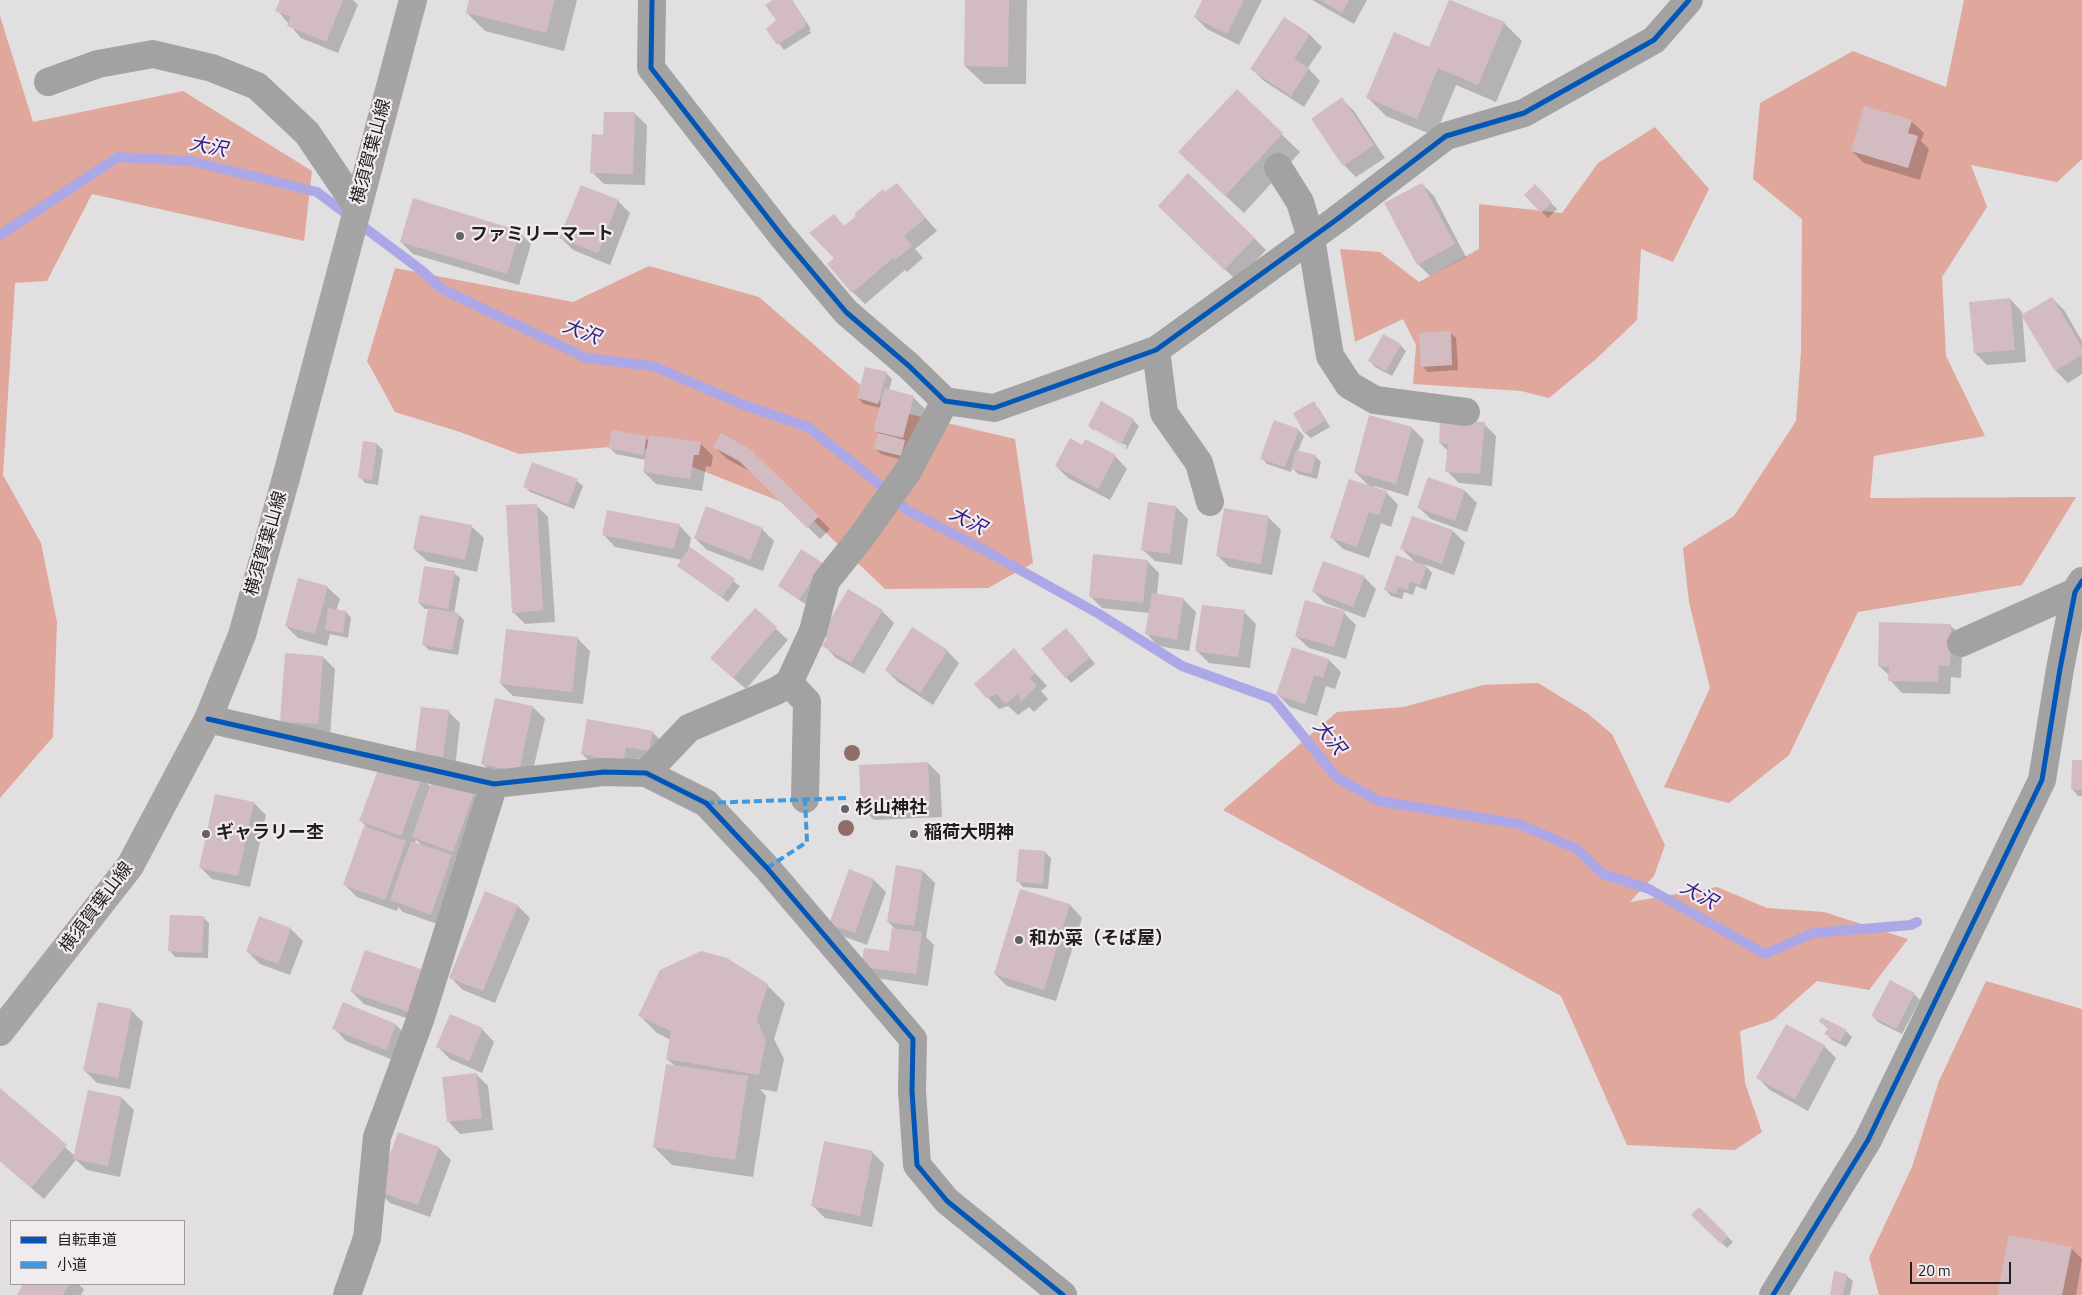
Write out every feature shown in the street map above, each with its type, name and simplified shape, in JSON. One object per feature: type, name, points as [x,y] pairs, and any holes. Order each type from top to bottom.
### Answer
[{"type":"main road","name":"横須賀葉山線","points":[[0,1032],[130,866],[208,719],[242,635],[286,478],[413,0]]},
{"type":"street","points":[[652,0],[651,68],[782,236],[846,312],[909,366],[945,402],[994,408],[1156,350],[1311,238],[1446,136],[1524,113],[1654,40],[1689,0]]},
{"type":"street","points":[[48,82],[98,64],[153,54],[212,68],[256,86],[307,133],[357,207]]},
{"type":"street","points":[[1278,167],[1300,202],[1311,238],[1330,356],[1349,385],[1375,400],[1466,412]]},
{"type":"street","points":[[1156,350],[1164,413],[1199,463],[1210,502]]},
{"type":"street","points":[[646,773],[689,728],[776,691],[789,683],[813,631],[826,581],[862,536],[908,470],[945,402]]},
{"type":"street","points":[[1961,643],[2078,587]]},
{"type":"street","points":[[1773,1295],[1868,1140],[2042,780],[2060,669],[2078,587]]},
{"type":"street","points":[[789,683],[808,702],[805,799]]},
{"type":"street","points":[[208,719],[494,784],[604,772],[646,773],[706,803],[767,868],[913,1038],[912,1091],[917,1165],[946,1201],[1063,1295]]},
{"type":"street","points":[[347,1295],[367,1238],[377,1137],[420,1020],[494,784]]},
{"type":"shaded area","points":[[1964,0],[2082,0],[2082,159],[2057,182],[1971,165],[1987,207],[1942,277],[1946,356],[1985,436],[1874,456],[1870,498],[2076,497],[2022,585],[1858,612],[1789,755],[1729,803],[1664,787],[1710,688],[1689,602],[1683,548],[1734,516],[1796,421],[1801,352],[1802,219],[1753,179],[1760,103],[1853,51],[1946,87]]},
{"type":"shaded area","points":[[0,16],[33,122],[183,91],[312,171],[304,241],[92,194],[47,281],[15,283],[3,475],[41,543],[57,622],[53,737],[0,798]]},
{"type":"shaded area","points":[[1655,127],[1709,189],[1673,262],[1641,249],[1637,320],[1596,359],[1549,398],[1521,391],[1413,384],[1416,345],[1403,319],[1355,342],[1340,249],[1380,252],[1419,282],[1479,249],[1479,204],[1562,213],[1598,163]]},
{"type":"shaded area","points":[[649,266],[759,297],[888,409],[1015,439],[1033,563],[988,588],[885,589],[802,510],[637,445],[519,454],[460,432],[395,412],[367,361],[395,268],[573,302]]},
{"type":"shaded area","points":[[1538,683],[1587,713],[1612,734],[1665,845],[1654,876],[1630,902],[1717,887],[1767,908],[1824,912],[1908,939],[1869,990],[1817,981],[1773,1020],[1740,1031],[1745,1083],[1762,1132],[1735,1150],[1627,1145],[1561,996],[1223,810],[1337,712],[1404,707],[1483,685]]},
{"type":"shaded area","points":[[1986,981],[2082,1009],[2082,1295],[1879,1295],[1869,1258],[1912,1167],[1939,1081]]},
{"type":"building","points":[[280,0],[343,0],[326,42],[287,26],[291,17],[275,11]]},
{"type":"building","points":[[469,0],[555,0],[546,33],[466,13]]},
{"type":"building","points":[[773,0],[791,0],[806,22],[804,24],[806,26],[777,45],[766,29],[776,20],[765,5]]},
{"type":"building","points":[[965,0],[1009,0],[1008,67],[964,66]]},
{"type":"building","points":[[1202,0],[1244,0],[1227,34],[1194,17]]},
{"type":"building","points":[[1320,0],[1349,0],[1342,13]]},
{"type":"building","points":[[1449,0],[1505,22],[1478,85],[1438,68],[1417,119],[1366,98],[1394,32],[1429,47]]},
{"type":"building","points":[[1284,17],[1310,34],[1294,59],[1309,68],[1291,96],[1250,69]]},
{"type":"building","points":[[1237,89],[1283,133],[1225,196],[1178,152]]},
{"type":"building","points":[[1342,97],[1374,145],[1343,166],[1311,119]]},
{"type":"building","points":[[1864,106],[1912,120],[1908,133],[1918,136],[1908,168],[1851,151]]},
{"type":"building","points":[[604,112],[635,112],[633,174],[590,173],[592,134],[603,135]]},
{"type":"building","points":[[1188,173],[1255,238],[1224,270],[1158,206]]},
{"type":"building","points":[[897,183],[926,218],[904,236],[912,246],[894,261],[893,258],[852,293],[827,264],[834,258],[809,233],[834,214],[844,226],[856,216],[854,214],[883,189],[885,192]]},
{"type":"building","points":[[1422,183],[1455,244],[1417,265],[1384,203]]},
{"type":"building","points":[[1535,184],[1552,202],[1541,213],[1524,195]]},
{"type":"building","points":[[581,185],[619,200],[598,253],[559,238]]},
{"type":"building","name":"ファミリーマート","points":[[413,198],[520,231],[507,274],[400,242]]},
{"type":"building","points":[[2052,297],[2082,347],[2082,355],[2055,371],[2021,315]]},
{"type":"building","points":[[2010,298],[2015,350],[1974,353],[1969,302]]},
{"type":"building","points":[[1451,331],[1452,365],[1421,367],[1419,333]]},
{"type":"building","points":[[1383,334],[1401,344],[1386,371],[1368,361]]},
{"type":"building","points":[[865,367],[887,372],[878,404],[857,398]]},
{"type":"building","points":[[885,388],[914,396],[903,438],[873,431]]},
{"type":"building","points":[[1101,401],[1134,419],[1121,444],[1088,426]]},
{"type":"building","points":[[1314,401],[1325,421],[1304,433],[1293,413]]},
{"type":"building","points":[[1369,415],[1412,427],[1396,484],[1354,472]]},
{"type":"building","points":[[1440,419],[1485,422],[1480,474],[1445,472],[1448,444],[1439,443]]},
{"type":"building","points":[[1274,420],[1299,429],[1285,467],[1260,459]]},
{"type":"building","points":[[612,430],[647,436],[643,455],[608,448]]},
{"type":"building","points":[[721,433],[750,449],[819,516],[807,528],[739,461],[713,447]]},
{"type":"building","points":[[878,433],[905,440],[901,456],[874,449]]},
{"type":"building","points":[[649,435],[701,442],[699,455],[694,455],[690,479],[643,472]]},
{"type":"building","points":[[1070,438],[1082,445],[1085,439],[1116,455],[1098,489],[1055,466]]},
{"type":"building","points":[[363,441],[377,443],[372,480],[358,478]]},
{"type":"building","points":[[1296,450],[1316,455],[1311,474],[1291,469]]},
{"type":"building","points":[[532,462],[578,479],[568,504],[523,487]]},
{"type":"building","points":[[1428,477],[1465,490],[1455,521],[1417,508]]},
{"type":"building","points":[[1349,479],[1387,491],[1379,515],[1369,512],[1357,547],[1330,538]]},
{"type":"building","points":[[1148,502],[1176,506],[1170,554],[1141,550]]},
{"type":"building","points":[[537,504],[543,610],[512,613],[506,505]]},
{"type":"building","points":[[706,506],[763,528],[750,560],[694,538]]},
{"type":"building","points":[[1224,508],[1269,516],[1261,564],[1216,556]]},
{"type":"building","points":[[607,510],[680,524],[674,549],[602,535]]},
{"type":"building","points":[[420,515],[472,525],[465,560],[413,549]]},
{"type":"building","points":[[1412,516],[1453,530],[1442,564],[1400,549]]},
{"type":"building","points":[[690,547],[735,579],[722,597],[677,566]]},
{"type":"building","points":[[801,549],[823,563],[799,600],[778,586]]},
{"type":"building","points":[[1093,554],[1148,560],[1143,603],[1089,597]]},
{"type":"building","points":[[1396,555],[1427,566],[1420,585],[1410,581],[1407,590],[1398,587],[1396,594],[1384,590]]},
{"type":"building","points":[[1323,561],[1365,576],[1353,607],[1312,591]]},
{"type":"building","points":[[424,566],[455,571],[448,609],[418,603]]},
{"type":"building","points":[[298,578],[328,586],[315,634],[285,626]]},
{"type":"building","points":[[848,589],[883,610],[851,663],[822,646],[828,636],[822,633]]},
{"type":"building","points":[[1152,593],[1184,598],[1177,640],[1145,634]]},
{"type":"building","points":[[1305,600],[1345,611],[1334,647],[1295,636]]},
{"type":"building","points":[[1202,605],[1245,610],[1238,657],[1195,651]]},
{"type":"building","points":[[328,608],[346,611],[343,633],[325,630]]},
{"type":"building","points":[[428,608],[459,613],[452,650],[422,645]]},
{"type":"building","points":[[755,608],[777,627],[733,678],[710,658]]},
{"type":"building","points":[[1879,622],[1951,624],[1950,666],[1939,666],[1938,682],[1888,681],[1889,667],[1878,666]]},
{"type":"building","points":[[912,627],[948,650],[920,693],[885,670]]},
{"type":"building","points":[[1066,628],[1090,657],[1065,678],[1041,649]]},
{"type":"building","points":[[506,629],[578,637],[572,692],[500,684]]},
{"type":"building","points":[[1292,647],[1329,659],[1323,678],[1314,675],[1305,704],[1276,695]]},
{"type":"building","points":[[1014,648],[1035,673],[1030,678],[1037,686],[1021,701],[1018,694],[1005,704],[997,694],[986,698],[974,684]]},
{"type":"building","points":[[285,653],[323,656],[318,724],[280,722]]},
{"type":"building","points":[[495,698],[533,706],[519,772],[481,764]]},
{"type":"building","points":[[421,707],[449,710],[443,757],[415,753]]},
{"type":"building","points":[[587,719],[653,731],[649,751],[626,747],[623,762],[581,754]]},
{"type":"building","points":[[2072,760],[2082,760],[2082,790],[2071,790]]},
{"type":"building","points":[[381,762],[422,777],[401,836],[359,821]]},
{"type":"building","name":"杉山神社","points":[[928,762],[930,805],[861,808],[859,765]]},
{"type":"building","points":[[433,778],[474,793],[453,852],[412,837]]},
{"type":"building","points":[[215,794],[254,802],[238,876],[199,868]]},
{"type":"building","points":[[364,826],[406,841],[385,900],[343,885]]},
{"type":"building","points":[[411,841],[452,855],[431,915],[390,900]]},
{"type":"building","points":[[1019,849],[1045,851],[1043,884],[1016,882]]},
{"type":"building","points":[[896,865],[923,870],[914,926],[887,922]]},
{"type":"building","points":[[849,869],[874,879],[855,933],[829,924]]},
{"type":"building","points":[[1020,889],[1070,904],[1044,990],[994,974]]},
{"type":"building","points":[[485,891],[518,905],[483,991],[449,978]]},
{"type":"building","points":[[170,915],[204,916],[202,953],[168,951]]},
{"type":"building","points":[[259,916],[291,928],[278,964],[246,952]]},
{"type":"building","points":[[892,928],[922,932],[916,974],[861,967],[864,948],[889,951]]},
{"type":"building","points":[[365,950],[424,970],[409,1012],[350,992]]},
{"type":"building","points":[[701,951],[727,958],[768,984],[757,1020],[766,1040],[759,1075],[666,1059],[671,1031],[638,1016],[660,970]]},
{"type":"building","points":[[1890,980],[1915,993],[1896,1029],[1871,1016]]},
{"type":"building","points":[[98,1002],[132,1009],[118,1078],[83,1071]]},
{"type":"building","points":[[343,1002],[396,1024],[386,1050],[332,1029]]},
{"type":"building","points":[[450,1014],[483,1028],[469,1061],[436,1047]]},
{"type":"building","points":[[1821,1017],[1847,1030],[1840,1042],[1824,1034],[1829,1027],[1819,1022]]},
{"type":"building","points":[[1786,1024],[1825,1045],[1795,1099],[1756,1078]]},
{"type":"building","points":[[666,1064],[748,1076],[735,1160],[653,1147]]},
{"type":"building","points":[[476,1073],[482,1118],[447,1122],[442,1077]]},
{"type":"building","points":[[0,1088],[67,1145],[31,1188],[0,1161]]},
{"type":"building","points":[[88,1090],[122,1097],[108,1166],[73,1159]]},
{"type":"building","points":[[398,1132],[439,1147],[418,1205],[377,1191]]},
{"type":"building","points":[[824,1141],[873,1151],[860,1216],[811,1206]]},
{"type":"building","points":[[1699,1207],[1728,1236],[1721,1244],[1691,1215]]},
{"type":"building","points":[[2009,1235],[2072,1247],[2062,1295],[1997,1295]]},
{"type":"building","points":[[1834,1271],[1847,1274],[1843,1295],[1830,1295]]},
{"type":"building","points":[[22,1285],[68,1285],[63,1295],[17,1295]]},
{"type":"waterway","name":"大沢","points":[[0,235],[118,157],[191,161],[317,192],[421,270],[442,289],[586,358],[653,366],[744,405],[808,427],[868,475],[907,510],[986,551],[1099,614],[1182,666],[1273,699],[1337,778],[1379,801],[1519,824],[1577,849],[1603,874],[1649,889],[1765,954],[1813,933],[1911,925],[1917,922]]},
{"type":"marked path","points":[[706,803],[847,798]]},
{"type":"marked path","points":[[767,868],[807,842],[805,799]]},
{"type":"cycle path","points":[[652,0],[651,68],[782,236],[846,312],[909,366],[945,401],[994,408],[1156,350],[1336,220],[1446,136],[1524,113],[1654,40],[1689,0]]},
{"type":"cycle path","points":[[1773,1295],[1868,1140],[2042,780],[2075,592],[2082,581]]},
{"type":"cycle path","points":[[208,719],[494,784],[604,772],[646,773],[706,803],[767,868],[913,1039],[912,1091],[917,1165],[947,1201],[1063,1295]]},
{"type":"place","name":"ファミリーマート","points":[[460,236]]},
{"type":"place","name":"杉山神社","points":[[845,809]]},
{"type":"place","name":"ギャラリー杢","points":[[206,834]]},
{"type":"place","name":"稲荷大明神","points":[[914,834]]},
{"type":"place","name":"和か菜（そば屋）","points":[[1019,940]]}]
